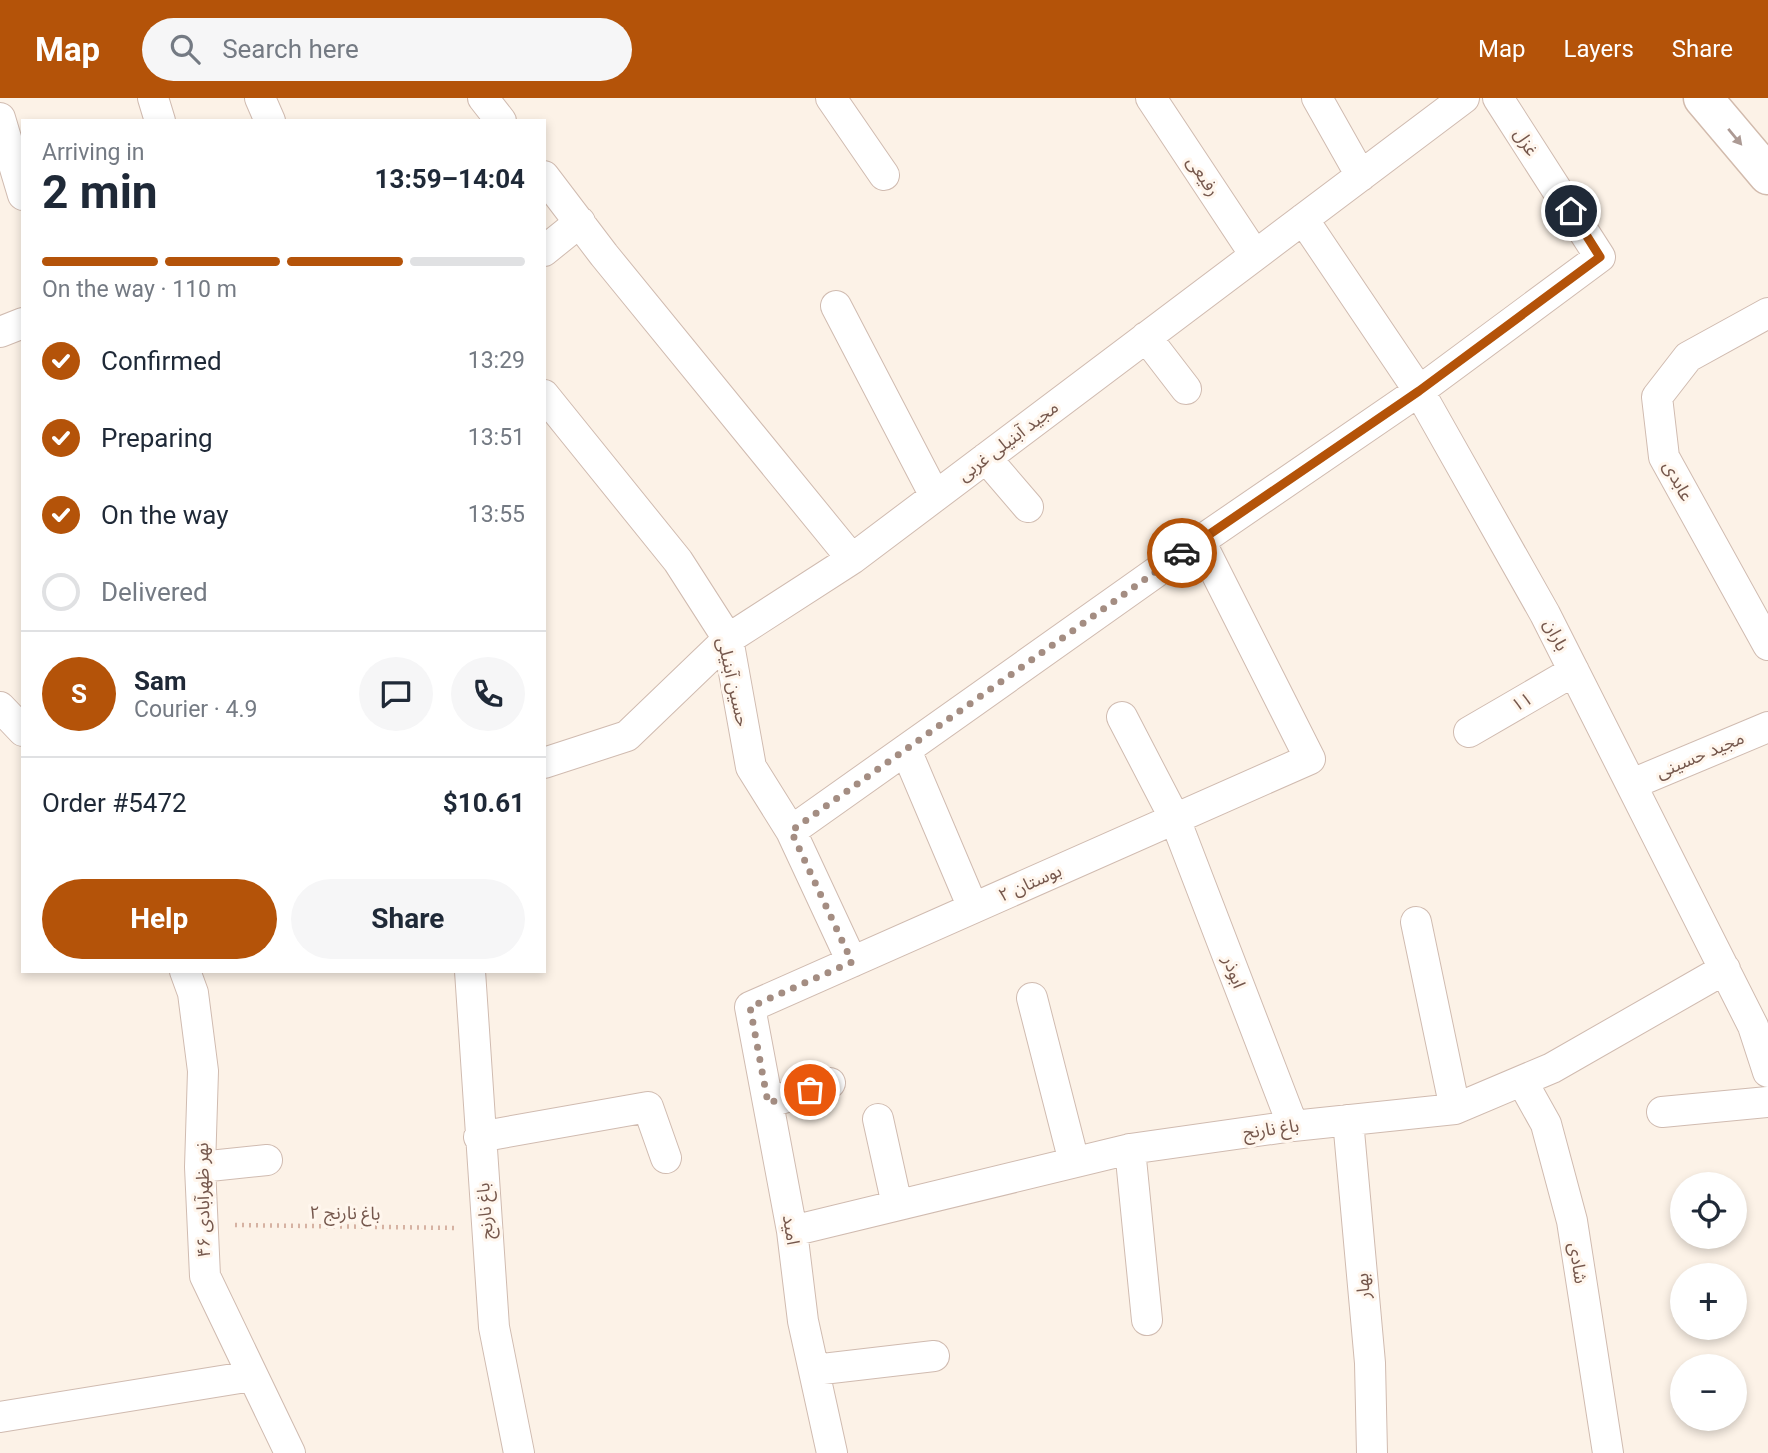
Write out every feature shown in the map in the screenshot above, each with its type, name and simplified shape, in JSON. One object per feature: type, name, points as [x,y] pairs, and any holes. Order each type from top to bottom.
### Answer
[{"type":"main road","points":[[1703,98],[1768,175]]},
{"type":"street","points":[[153,98],[159,119]]},
{"type":"street","points":[[260,98],[269,119]]},
{"type":"street","points":[[483,98],[499,119]]},
{"type":"street","points":[[831,98],[884,175]]},
{"type":"street","name":"رفیعی","points":[[1151,98],[1255,255]]},
{"type":"street","points":[[1317,98],[1361,176]]},
{"type":"street","name":"مجید آبنیلی غربی","points":[[546,762],[627,736],[727,639],[852,559],[1464,98]]},
{"type":"street","name":"غزل","points":[[1419,391],[1600,257],[1498,98]]},
{"type":"street","points":[[0,118],[21,188]]},
{"type":"street","points":[[546,179],[852,559]]},
{"type":"street","name":"باران","points":[[1303,219],[1419,391],[1574,671],[1753,1026],[1768,1072]]},
{"type":"street","points":[[546,249],[580,222]]},
{"type":"street","points":[[836,306],[935,496]]},
{"type":"street","name":"عابدی","points":[[1768,313],[1688,357],[1657,397],[1664,457],[1768,645]]},
{"type":"street","points":[[0,331],[21,324]]},
{"type":"street","points":[[1146,337],[1186,389]]},
{"type":"street","points":[[791,831],[1200,541],[1419,391]]},
{"type":"street","name":"حسین آبنیلی","points":[[546,397],[678,561],[727,639],[751,767],[791,831],[852,962]]},
{"type":"street","points":[[986,458],[1028,507]]},
{"type":"street","name":"بوستان ۲","points":[[750,1007],[1310,759],[1200,541]]},
{"type":"street","name":"۱۱","points":[[1469,732],[1574,671]]},
{"type":"street","points":[[0,707],[21,729]]},
{"type":"street","name":"ابوذر","points":[[1122,717],[1175,819],[1293,1126]]},
{"type":"street","name":"مجید حسینی","points":[[1632,784],[1768,727]]},
{"type":"street","points":[[906,750],[973,908]]},
{"type":"street","points":[[1416,922],[1455,1109]]},
{"type":"street","name":"باغ نارنج","points":[[792,1231],[1130,1149],[1293,1126],[1455,1109],[1552,1069],[1725,969]]},
{"type":"street","name":"باغ نارنج","points":[[470,973],[479,1137],[494,1327],[515,1452]]},
{"type":"street","name":"نهر ظهرآبادی ۴۶","points":[[194,979],[203,1071],[200,1167],[205,1276],[290,1453]]},
{"type":"street","points":[[1032,998],[1074,1162]]},
{"type":"street","name":"امید","points":[[750,1007],[792,1231],[803,1321],[832,1453]]},
{"type":"street","name":"شادی","points":[[1522,1081],[1546,1124],[1572,1221],[1608,1453]]},
{"type":"street","points":[[768,1103],[830,1083]]},
{"type":"street","points":[[1661,1112],[1768,1102]]},
{"type":"street","points":[[479,1137],[648,1107],[666,1158]]},
{"type":"street","points":[[878,1119],[897,1205]]},
{"type":"street","name":"بهار","points":[[1348,1120],[1370,1363],[1372,1453]]},
{"type":"street","points":[[1130,1149],[1147,1320]]},
{"type":"street","points":[[200,1167],[267,1160]]},
{"type":"street","points":[[814,1370],[934,1356]]},
{"type":"street","points":[[0,1417],[253,1376]]},
{"type":"path","name":"باغ نارنج ۲","points":[[202,1225],[486,1228]]},
{"type":"way so far","points":[[810,1090],[768,1103],[750,1007],[852,962],[791,831],[1182,553]]},
{"type":"route","points":[[1182,553],[1419,391],[1600,257],[1571,211]]}]
